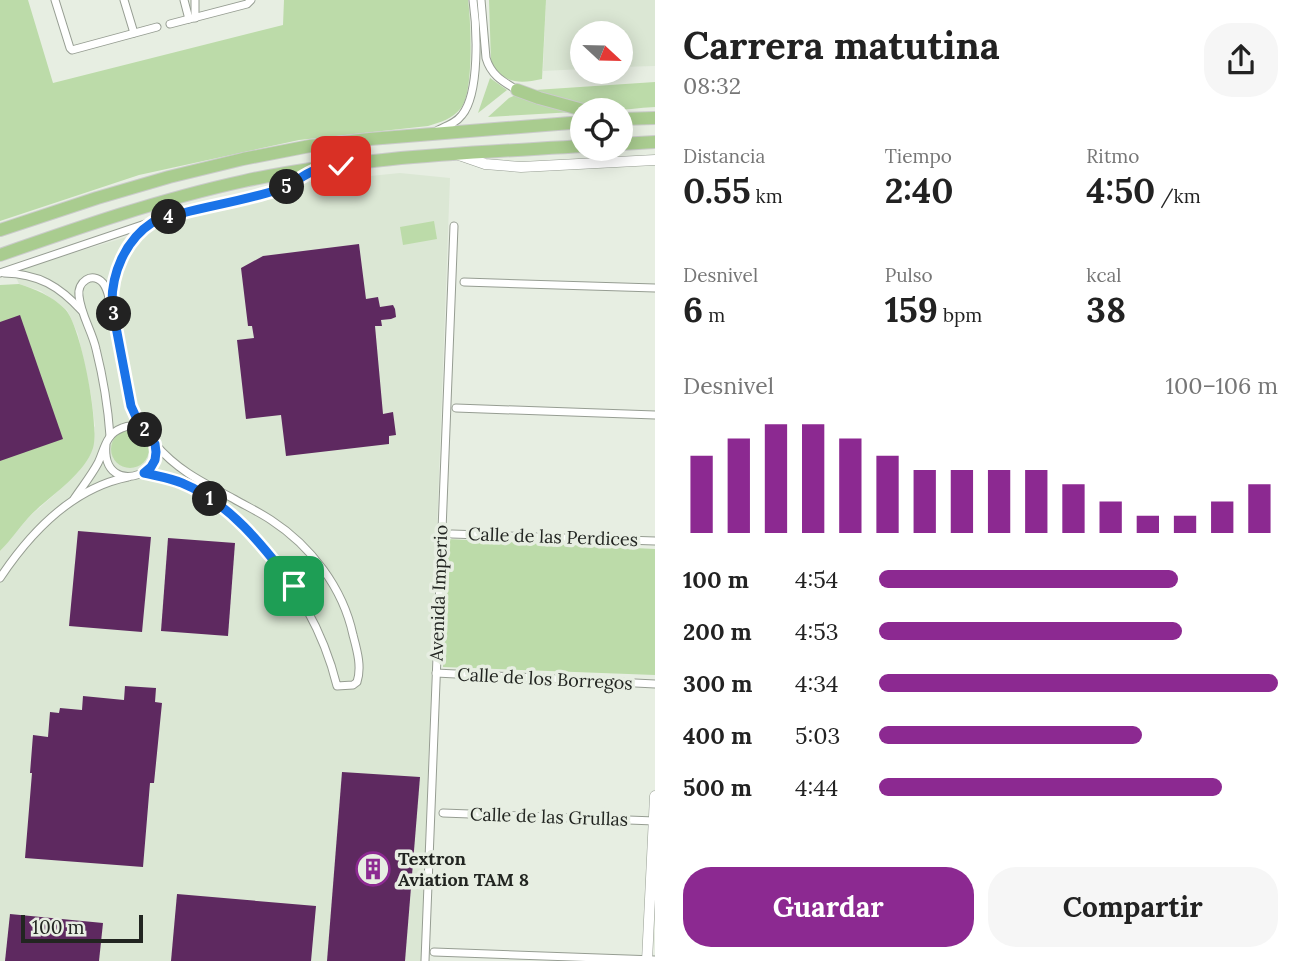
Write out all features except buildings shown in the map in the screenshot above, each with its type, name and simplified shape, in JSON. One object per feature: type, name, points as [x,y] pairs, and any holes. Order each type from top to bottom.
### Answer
[{"type":"main road","points":[[517,90],[570,107]]},
{"type":"main road","points":[[633,119],[655,118]]},
{"type":"main road","points":[[0,230],[169,177],[310,146],[570,123]]},
{"type":"main road","points":[[633,143],[655,142]]},
{"type":"main road","points":[[0,255],[120,215],[244,181],[386,160],[570,147]]},
{"type":"street","points":[[55,0],[73,50],[157,27]]},
{"type":"street","points":[[124,0],[134,33]]},
{"type":"street","points":[[184,0],[192,18]]},
{"type":"street","points":[[192,18],[195,0]]},
{"type":"street","points":[[170,24],[247,4],[251,0]]},
{"type":"street","points":[[427,134],[458,120],[468,105],[476,58],[473,0]]},
{"type":"street","points":[[481,0],[488,66],[498,79],[517,90]]},
{"type":"street","points":[[455,154],[485,163],[521,167],[655,160]]},
{"type":"street","points":[[0,272],[154,221],[278,190],[316,169]]},
{"type":"street","points":[[112,306],[115,274],[122,259],[131,243],[154,221]]},
{"type":"street","name":"Avenida Imperio","points":[[425,961],[454,226]]},
{"type":"street","points":[[0,272],[36,277],[68,296],[82,311]]},
{"type":"street","points":[[130,477],[113,470],[108,462],[106,453],[109,418],[96,348],[82,311],[79,290],[84,280],[90,278],[105,286],[112,306],[128,393],[141,428]]},
{"type":"street","points":[[464,282],[655,288]]},
{"type":"street","points":[[456,408],[655,415]]},
{"type":"street","points":[[0,578],[27,544],[74,499],[94,470],[108,440],[117,430],[124,426],[141,428],[148,432],[171,461],[191,476],[272,520],[296,538],[321,565],[340,594],[351,624],[359,669],[357,682],[353,685],[337,686],[323,640],[310,613],[271,556],[243,526],[198,491],[181,482],[144,473]]},
{"type":"street","points":[[74,499],[102,484],[144,473],[155,460],[155,444]]},
{"type":"street","name":"Calle de las Perdices","points":[[452,534],[655,541]]},
{"type":"street","name":"Calle de los Borregos","points":[[436,673],[655,684]]},
{"type":"street","points":[[434,952],[650,960],[655,796]]},
{"type":"street","name":"Calle de las Grullas","points":[[443,813],[654,821]]},
{"type":"shaded area","points":[[546,0],[655,0],[655,66],[634,67],[634,21],[570,21],[570,70],[543,71]]},
{"type":"shaded area","points":[[400,173],[450,178],[421,961],[0,961],[0,551],[29,517],[54,495],[95,426],[78,334],[67,310],[41,291],[19,284],[13,271],[310,182]]},
{"type":"green space","points":[[0,0],[28,0],[53,83],[283,25],[284,0],[468,0],[471,39],[468,87],[458,112],[446,120],[428,126],[299,140],[139,175],[0,221]]},
{"type":"green space","points":[[489,0],[546,0],[542,79],[513,81],[501,75],[491,62]]},
{"type":"green space","points":[[490,78],[507,90],[478,113]]},
{"type":"green space","points":[[655,82],[655,107],[633,109],[633,98],[570,98],[570,103],[536,93],[535,90],[634,84]]},
{"type":"green space","points":[[518,94],[570,112],[488,117],[509,98]]},
{"type":"green space","points":[[434,221],[437,239],[403,245],[400,227]]},
{"type":"green space","points":[[19,284],[55,300],[71,319],[88,376],[94,436],[93,448],[82,468],[28,518],[0,551],[0,285]]},
{"type":"green space","points":[[130,430],[143,436],[149,449],[143,462],[130,468],[117,462],[111,449],[117,436]]},
{"type":"green space","points":[[447,539],[655,549],[655,675],[443,667]]},
{"type":"place","name":"Textron Aviation TAM 8","points":[[373,869]]},
{"type":"route","points":[[294,586],[260,543],[228,512],[181,482],[144,473],[155,460],[155,444],[148,432],[141,428],[131,406],[112,306],[112,290],[115,274],[131,243],[154,221],[278,190],[316,169],[341,166]]}]
